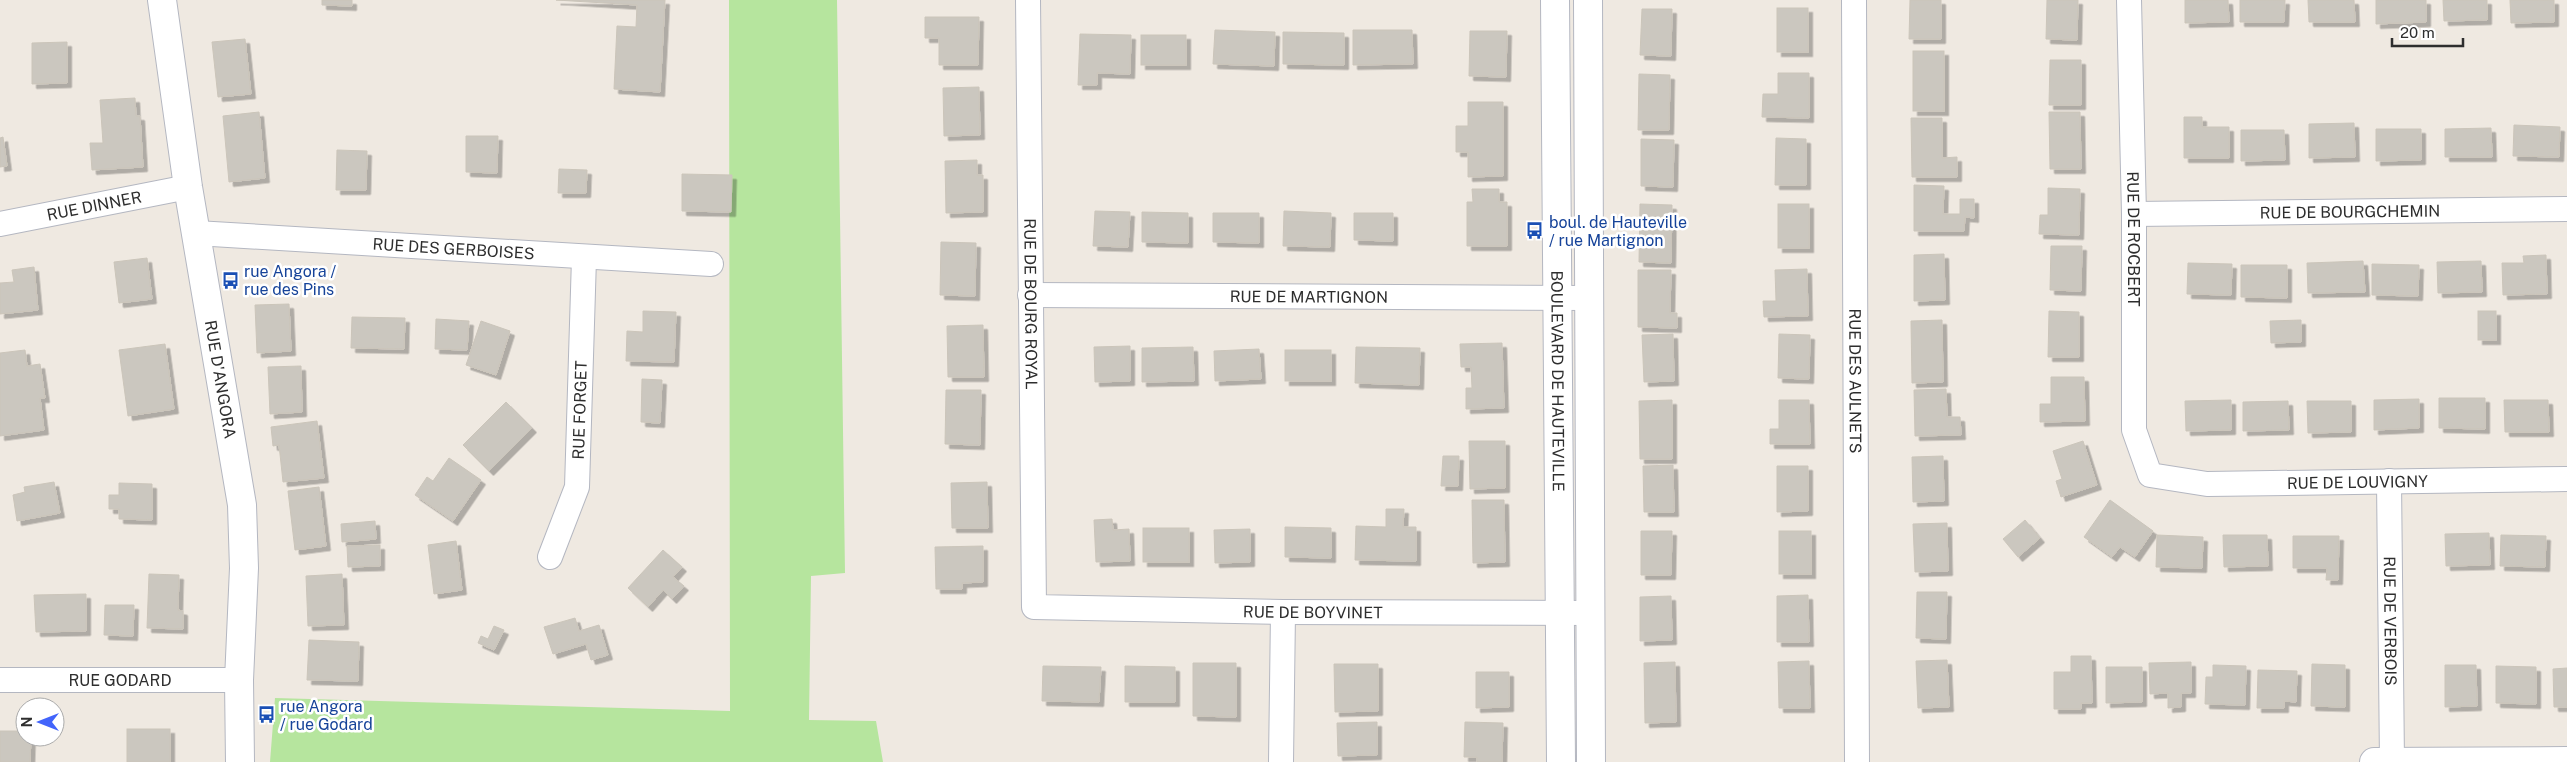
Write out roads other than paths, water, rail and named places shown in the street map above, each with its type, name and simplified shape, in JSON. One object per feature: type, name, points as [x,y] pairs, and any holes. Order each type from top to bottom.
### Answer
[{"type":"street","name":"RUE D'ANGORA","points":[[162,0],[188,187],[242,505],[244,568],[239,680],[240,762]]},
{"type":"street","name":"RUE DE BOURG ROYAL","points":[[1028,0],[1034,607]]},
{"type":"street","name":"BOULEVARD DE HAUTEVILLE","points":[[1555,0],[1561,762]]},
{"type":"street","name":"BOULEVARD DE HAUTEVILLE","points":[[1588,0],[1588,298],[1592,613],[1591,762]]},
{"type":"street","name":"RUE DES AULNETS","points":[[1854,0],[1857,762]]},
{"type":"street","name":"RUE DE ROCBERT","points":[[2129,0],[2134,214],[2134,430],[2150,475]]},
{"type":"street","name":"RUE DINNER","points":[[0,224],[188,187]]},
{"type":"street","name":"RUE DE BOURGCHEMIN","points":[[2134,214],[2567,209]]},
{"type":"street","name":"RUE DES GERBOISES","points":[[196,233],[584,258],[711,264]]},
{"type":"street","name":"RUE FORGET","points":[[550,556],[577,488],[584,258]]},
{"type":"street","name":"RUE DE MARTIGNON","points":[[1030,295],[1588,298]]},
{"type":"street","name":"RUE DE LOUVIGNY","points":[[2150,475],[2207,484],[2567,479]]},
{"type":"street","name":"RUE DE VERBOIS","points":[[2389,481],[2392,762]]},
{"type":"street","name":"RUE DE BOYVINET","points":[[1034,607],[1282,612],[1592,613]]},
{"type":"street","points":[[1281,762],[1282,612]]},
{"type":"street","name":"RUE GODARD","points":[[0,680],[239,680]]},
{"type":"street","points":[[2374,762],[2567,761]]},
{"type":"place","name":"boul. de Hauteville / rue Martignon","points":[[1535,231]]},
{"type":"place","name":"rue Angora / rue des Pins","points":[[230,280]]},
{"type":"place","name":"rue Angora / rue Godard","points":[[266,715]]}]
